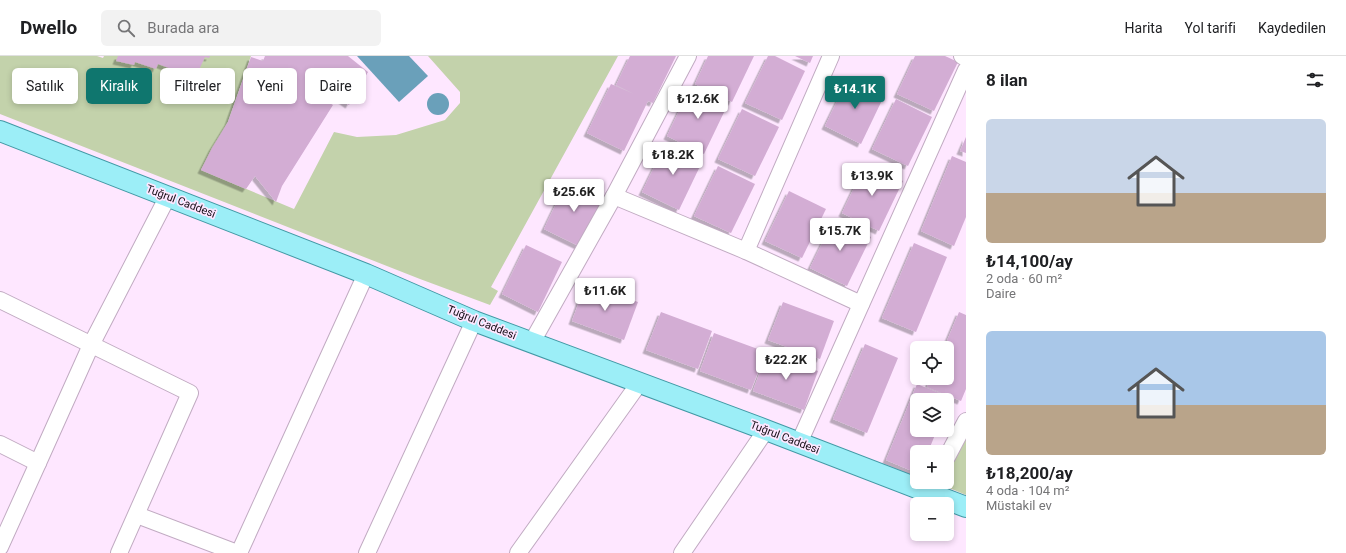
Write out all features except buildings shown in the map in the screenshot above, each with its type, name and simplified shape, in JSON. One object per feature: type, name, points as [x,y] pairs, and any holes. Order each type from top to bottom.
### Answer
[{"type":"main road","name":"Tuğrul Caddesi","points":[[0,131],[366,274],[474,320],[766,430],[910,480]]},
{"type":"main road","name":"Tuğrul Caddesi","points":[[934,489],[966,507]]},
{"type":"street","points":[[532,342],[614,196],[688,56]]},
{"type":"street","points":[[746,251],[831,56]]},
{"type":"street","points":[[962,56],[966,58]]},
{"type":"street","points":[[799,442],[966,70]]},
{"type":"street","points":[[0,547],[91,345],[168,196]]},
{"type":"street","points":[[614,196],[746,251],[861,304]]},
{"type":"street","points":[[137,515],[238,553],[366,274]]},
{"type":"street","points":[[0,300],[190,393],[119,553]]},
{"type":"street","points":[[367,553],[474,320]]},
{"type":"street","points":[[518,553],[640,382]]},
{"type":"street","points":[[954,445],[966,422]]},
{"type":"street","points":[[682,553],[766,430]]},
{"type":"street","points":[[0,444],[38,464]]},
{"type":"green space","points":[[0,56],[97,56],[103,58],[104,56],[251,56],[247,68],[243,68],[243,79],[235,102],[235,68],[160,68],[160,104],[234,104],[228,122],[201,170],[294,209],[334,132],[357,137],[396,135],[445,120],[460,103],[460,92],[428,56],[618,56],[491,287],[498,291],[490,305],[0,114]]},
{"type":"green space","points":[[966,421],[966,495],[952,489],[954,489],[953,445]]},
{"type":"water","points":[[357,56],[409,56],[428,76],[399,102]]},
{"type":"water","points":[[438,93],[446,96],[449,104],[446,112],[438,115],[430,112],[427,104],[430,96]]}]
